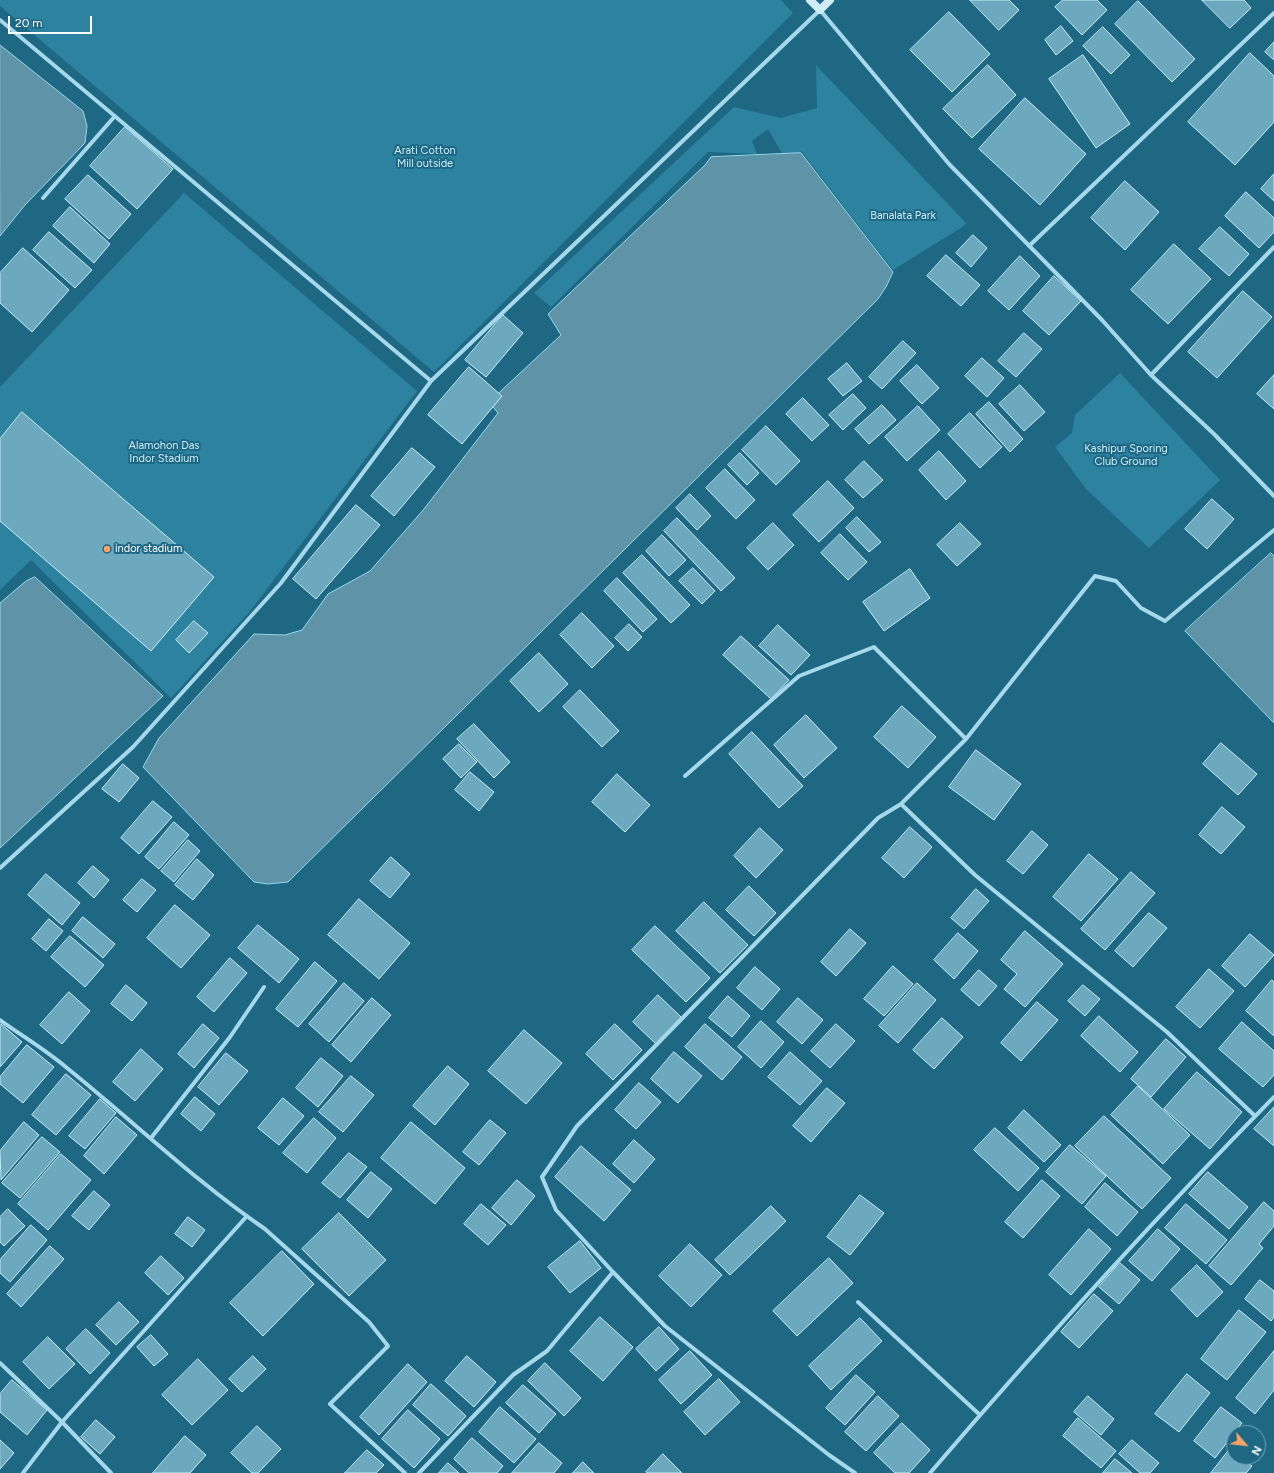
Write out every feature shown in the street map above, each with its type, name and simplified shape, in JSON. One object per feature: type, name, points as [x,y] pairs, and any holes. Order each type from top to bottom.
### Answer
[{"type":"street","points":[[810,0],[949,164],[1102,320],[1151,375],[1214,434],[1274,496]]},
{"type":"street","points":[[0,868],[133,747],[281,583],[431,381],[830,0]]},
{"type":"street","points":[[1029,246],[1274,13]]},
{"type":"street","points":[[0,20],[431,381]]},
{"type":"street","points":[[43,198],[115,116]]},
{"type":"street","points":[[1151,375],[1274,247]]},
{"type":"street","points":[[855,1473],[829,1455],[665,1326],[612,1272],[556,1210],[542,1177],[577,1126],[878,818],[901,804],[966,739],[1095,576],[1116,581],[1141,608],[1166,621],[1274,530]]},
{"type":"street","points":[[685,776],[799,676],[874,647],[966,739]]},
{"type":"street","points":[[901,804],[975,875],[1167,1032],[1255,1116]]},
{"type":"street","points":[[150,1138],[230,1037],[264,987]]},
{"type":"street","points":[[0,1020],[66,1066],[150,1138],[265,1229],[369,1322],[388,1346],[330,1404],[405,1473]]},
{"type":"street","points":[[930,1473],[980,1415],[1211,1161],[1274,1097]]},
{"type":"street","points":[[22,1473],[62,1422],[247,1216]]},
{"type":"street","points":[[419,1473],[513,1375],[547,1351],[612,1272]]},
{"type":"street","points":[[858,1302],[980,1415]]},
{"type":"street","points":[[0,1363],[62,1422],[111,1473]]},
{"type":"green space","name":"Arati Cotton Mill outside","points":[[0,0],[781,0],[793,13],[434,372],[0,6]]},
{"type":"green space","name":"Banalata Park","points":[[816,65],[966,223],[964,226],[893,270],[801,151],[793,159],[784,157],[768,129],[752,141],[757,154],[708,152],[551,307],[534,293],[734,107],[781,118],[817,108]]},
{"type":"green space","name":"Alamohon Das Indor Stadium","points":[[184,193],[417,391],[251,610],[171,698],[31,560],[0,590],[0,387]]},
{"type":"green space","name":"Kashipur Sporing Club Ground","points":[[1120,373],[1220,480],[1149,548],[1086,489],[1055,447],[1072,433],[1075,415]]},
{"type":"shaded area","points":[[0,45],[83,111],[87,126],[85,143],[25,205],[0,236]]},
{"type":"shaded area","points":[[801,153],[893,272],[878,299],[288,882],[268,884],[254,882],[143,767],[159,738],[254,634],[285,635],[302,630],[328,594],[370,571],[424,509],[498,413],[489,402],[561,335],[548,314],[705,165],[711,157]]},
{"type":"shaded area","points":[[1271,553],[1274,556],[1274,723],[1185,631]]},
{"type":"shaded area","points":[[35,577],[163,696],[0,848],[0,603],[26,581]]},
{"type":"building","points":[[970,0],[1009,0],[1019,10],[999,30]]},
{"type":"building","points":[[1063,0],[1097,0],[1107,10],[1082,35],[1055,7]]},
{"type":"building","points":[[1202,0],[1244,0],[1251,8],[1230,28]]},
{"type":"building","points":[[1138,1],[1195,59],[1172,82],[1115,24]]},
{"type":"building","points":[[949,12],[990,54],[952,92],[910,50]]},
{"type":"building","points":[[1061,26],[1073,41],[1056,55],[1045,40]]},
{"type":"building","points":[[1103,27],[1130,55],[1111,74],[1083,46]]},
{"type":"building","points":[[1274,42],[1274,60],[1265,52]]},
{"type":"building","points":[[1250,53],[1274,76],[1274,122],[1235,165],[1188,122]]},
{"type":"building","points":[[1083,55],[1130,124],[1096,148],[1049,79]]},
{"type":"building","points":[[988,65],[1016,95],[972,138],[943,109]]},
{"type":"building","points":[[1025,98],[1086,154],[1040,205],[979,149]]},
{"type":"building","points":[[125,127],[173,169],[137,209],[90,166]]},
{"type":"building","points":[[1274,174],[1274,201],[1261,189]]},
{"type":"building","points":[[88,175],[131,214],[109,239],[65,199]]},
{"type":"building","points":[[1125,181],[1159,212],[1125,250],[1091,218]]},
{"type":"building","points":[[1246,192],[1274,218],[1274,232],[1259,248],[1225,216]]},
{"type":"building","points":[[70,207],[110,244],[94,263],[53,226]]},
{"type":"building","points":[[1220,227],[1249,254],[1229,276],[1199,249]]},
{"type":"building","points":[[49,232],[92,270],[75,288],[33,250]]},
{"type":"building","points":[[973,235],[987,248],[971,267],[956,253]]},
{"type":"building","points":[[1174,244],[1211,279],[1168,324],[1131,290]]},
{"type":"building","points":[[23,248],[69,290],[32,332],[0,303],[0,273]]},
{"type":"building","points":[[946,255],[980,285],[961,306],[927,276]]},
{"type":"building","points":[[1020,256],[1040,276],[1009,310],[988,291]]},
{"type":"building","points":[[1054,276],[1081,301],[1049,335],[1023,311]]},
{"type":"building","points":[[1243,291],[1272,317],[1217,378],[1188,352]]},
{"type":"building","points":[[503,315],[523,333],[486,377],[465,360]]},
{"type":"building","points":[[1024,333],[1042,349],[1016,377],[998,361]]},
{"type":"building","points":[[903,341],[916,353],[882,389],[869,377]]},
{"type":"building","points":[[982,358],[1004,378],[987,397],[965,376]]},
{"type":"building","points":[[847,363],[862,381],[843,396],[828,379]]},
{"type":"building","points":[[917,365],[939,388],[922,404],[900,381]]},
{"type":"building","points":[[469,367],[502,396],[462,444],[428,415]]},
{"type":"building","points":[[1274,375],[1274,409],[1257,394]]},
{"type":"building","points":[[1020,385],[1045,412],[1024,431],[999,404]]},
{"type":"building","points":[[853,394],[866,408],[843,430],[829,415]]},
{"type":"building","points":[[803,398],[829,425],[812,441],[786,414]]},
{"type":"building","points":[[989,402],[1023,439],[1010,452],[976,414]]},
{"type":"building","points":[[882,405],[896,420],[869,444],[855,429]]},
{"type":"building","points":[[918,406],[940,430],[907,461],[885,437]]},
{"type":"building","name":"indor stadium","points":[[22,412],[214,577],[151,651],[0,521],[0,439]]},
{"type":"building","points":[[970,413],[1002,447],[980,468],[948,434]]},
{"type":"building","points":[[766,426],[800,461],[776,485],[742,450]]},
{"type":"building","points":[[412,448],[435,467],[394,516],[371,496]]},
{"type":"building","points":[[939,451],[966,481],[946,500],[919,470]]},
{"type":"building","points":[[740,453],[759,473],[747,485],[728,465]]},
{"type":"building","points":[[864,461],[883,480],[863,498],[845,480]]},
{"type":"building","points":[[725,469],[755,500],[736,519],[706,488]]},
{"type":"building","points":[[828,481],[854,508],[819,542],[793,515]]},
{"type":"building","points":[[690,494],[711,516],[697,530],[676,508]]},
{"type":"building","points":[[1212,499],[1234,519],[1207,549],[1185,529]]},
{"type":"building","points":[[356,505],[380,525],[316,599],[293,579]]},
{"type":"building","points":[[857,517],[881,542],[869,552],[846,528]]},
{"type":"building","points":[[677,518],[735,578],[721,591],[664,531]]},
{"type":"building","points":[[773,523],[794,545],[768,570],[747,548]]},
{"type":"building","points":[[960,523],[981,544],[957,566],[937,545]]},
{"type":"building","points":[[840,534],[867,562],[848,580],[821,553]]},
{"type":"building","points":[[662,535],[686,560],[669,576],[646,551]]},
{"type":"building","points":[[642,555],[690,605],[671,623],[623,573]]},
{"type":"building","points":[[693,568],[715,591],[702,604],[679,581]]},
{"type":"building","points":[[910,569],[930,598],[884,631],[863,602]]},
{"type":"building","points":[[617,578],[657,619],[643,632],[604,591]]},
{"type":"building","points":[[582,613],[614,646],[592,668],[560,635]]},
{"type":"building","points":[[194,621],[208,633],[189,653],[176,640]]},
{"type":"building","points":[[629,624],[642,637],[628,651],[615,638]]},
{"type":"building","points":[[778,625],[810,655],[791,675],[759,646]]},
{"type":"building","points":[[741,636],[789,680],[771,699],[723,655]]},
{"type":"building","points":[[539,653],[568,684],[539,712],[510,681]]},
{"type":"building","points":[[580,690],[619,731],[602,747],[563,707]]},
{"type":"building","points":[[902,706],[936,737],[908,768],[874,737]]},
{"type":"building","points":[[806,715],[837,748],[804,778],[774,745]]},
{"type":"building","points":[[474,724],[510,762],[494,778],[457,739]]},
{"type":"building","points":[[752,732],[803,786],[779,808],[729,754]]},
{"type":"building","points":[[1221,743],[1257,774],[1238,795],[1203,764]]},
{"type":"building","points":[[459,744],[477,762],[461,778],[443,759]]},
{"type":"building","points":[[976,750],[1021,784],[994,820],[949,787]]},
{"type":"building","points":[[123,764],[139,778],[119,802],[102,789]]},
{"type":"building","points":[[470,772],[494,792],[479,811],[455,790]]},
{"type":"building","points":[[617,774],[650,805],[625,832],[592,802]]},
{"type":"building","points":[[153,801],[172,817],[139,854],[121,838]]},
{"type":"building","points":[[1222,807],[1245,827],[1221,854],[1199,835]]},
{"type":"building","points":[[174,822],[189,835],[159,869],[145,857]]},
{"type":"building","points":[[910,827],[932,847],[904,878],[882,858]]},
{"type":"building","points":[[760,828],[783,850],[756,878],[734,856]]},
{"type":"building","points":[[1032,831],[1048,845],[1023,874],[1007,861]]},
{"type":"building","points":[[188,840],[200,851],[174,882],[161,871]]},
{"type":"building","points":[[1089,854],[1118,879],[1081,921],[1053,897]]},
{"type":"building","points":[[391,857],[410,874],[390,898],[370,881]]},
{"type":"building","points":[[197,859],[214,875],[193,900],[175,885]]},
{"type":"building","points":[[93,866],[109,880],[94,898],[78,883]]},
{"type":"building","points":[[1131,872],[1155,893],[1105,950],[1081,929]]},
{"type":"building","points":[[46,874],[80,903],[62,925],[28,895]]},
{"type":"building","points":[[142,879],[156,890],[137,912],[123,900]]},
{"type":"building","points":[[749,886],[776,913],[754,936],[726,910]]},
{"type":"building","points":[[976,889],[989,901],[964,929],[951,918]]},
{"type":"building","points":[[359,899],[410,943],[379,979],[328,935]]},
{"type":"building","points":[[704,902],[748,945],[720,973],[676,931]]},
{"type":"building","points":[[175,905],[210,935],[181,968],[147,938]]},
{"type":"building","points":[[1149,913],[1167,928],[1133,967],[1115,951]]},
{"type":"building","points":[[83,917],[115,944],[103,958],[72,931]]},
{"type":"building","points":[[49,919],[63,931],[46,951],[32,939]]},
{"type":"building","points":[[258,925],[299,959],[279,983],[238,948]]},
{"type":"building","points":[[655,926],[710,978],[686,1002],[632,950]]},
{"type":"building","points":[[850,929],[866,943],[836,976],[821,962]]},
{"type":"building","points":[[1025,931],[1063,964],[1025,1007],[1004,989],[1017,974],[1001,960]]},
{"type":"building","points":[[958,933],[978,951],[954,979],[934,960]]},
{"type":"building","points":[[1250,934],[1274,955],[1245,987],[1222,966]]},
{"type":"building","points":[[70,936],[104,965],[85,987],[51,957]]},
{"type":"building","points":[[230,958],[247,973],[214,1012],[197,997]]},
{"type":"building","points":[[315,962],[337,981],[298,1027],[276,1009]]},
{"type":"building","points":[[893,966],[913,984],[884,1016],[864,999]]},
{"type":"building","points":[[755,967],[780,989],[762,1010],[737,988]]},
{"type":"building","points":[[1209,969],[1234,991],[1200,1028],[1176,1007]]},
{"type":"building","points":[[979,970],[997,986],[979,1006],[961,990]]},
{"type":"building","points":[[1272,980],[1274,982],[1274,1036],[1246,1011]]},
{"type":"building","points":[[344,983],[364,1001],[329,1042],[309,1024]]},
{"type":"building","points":[[917,983],[936,1000],[898,1043],[879,1026]]},
{"type":"building","points":[[126,985],[147,1003],[132,1021],[111,1004]]},
{"type":"building","points":[[1083,985],[1100,999],[1085,1016],[1068,1001]]},
{"type":"building","points":[[69,992],[90,1011],[62,1044],[40,1025]]},
{"type":"building","points":[[658,995],[681,1017],[656,1044],[633,1022]]},
{"type":"building","points":[[728,996],[750,1016],[732,1037],[709,1018]]},
{"type":"building","points":[[372,998],[391,1015],[351,1062],[332,1045]]},
{"type":"building","points":[[798,998],[823,1020],[802,1044],[777,1022]]},
{"type":"building","points":[[1037,1002],[1058,1020],[1021,1061],[1001,1043]]},
{"type":"building","points":[[1099,1016],[1138,1052],[1120,1072],[1081,1036]]},
{"type":"building","points":[[942,1018],[963,1037],[934,1069],[913,1050]]},
{"type":"building","points":[[761,1021],[784,1042],[761,1068],[738,1047]]},
{"type":"building","points":[[1242,1022],[1274,1051],[1274,1075],[1263,1087],[1219,1049]]},
{"type":"building","points":[[1,1024],[22,1042],[0,1067],[0,1025]]},
{"type":"building","points":[[203,1024],[219,1038],[194,1068],[178,1054]]},
{"type":"building","points":[[615,1024],[642,1050],[613,1080],[586,1054]]},
{"type":"building","points":[[705,1024],[742,1057],[722,1080],[685,1047]]},
{"type":"building","points":[[836,1024],[855,1041],[830,1068],[811,1051]]},
{"type":"building","points":[[524,1030],[562,1063],[526,1104],[488,1071]]},
{"type":"building","points":[[1166,1039],[1186,1057],[1151,1097],[1131,1079]]},
{"type":"building","points":[[27,1045],[54,1067],[23,1103],[0,1084],[0,1077]]},
{"type":"building","points":[[141,1049],[163,1069],[135,1101],[113,1082]]},
{"type":"building","points":[[674,1052],[702,1076],[678,1103],[651,1079]]},
{"type":"building","points":[[790,1052],[822,1081],[800,1105],[768,1077]]},
{"type":"building","points":[[226,1053],[248,1071],[219,1105],[198,1087]]},
{"type":"building","points":[[321,1058],[343,1076],[318,1107],[296,1088]]},
{"type":"building","points":[[448,1066],[469,1084],[435,1125],[413,1106]]},
{"type":"building","points":[[1197,1072],[1242,1112],[1210,1149],[1164,1109]]},
{"type":"building","points":[[66,1074],[91,1095],[56,1135],[32,1115]]},
{"type":"building","points":[[351,1076],[374,1095],[343,1132],[319,1112]]},
{"type":"building","points":[[639,1083],[661,1102],[636,1129],[615,1110]]},
{"type":"building","points":[[1138,1086],[1190,1135],[1163,1164],[1111,1115]]},
{"type":"building","points":[[827,1088],[845,1103],[811,1142],[793,1126]]},
{"type":"building","points":[[195,1097],[215,1114],[201,1131],[181,1114]]},
{"type":"building","points":[[283,1098],[304,1116],[279,1145],[258,1128]]},
{"type":"building","points":[[100,1099],[116,1113],[85,1149],[69,1136]]},
{"type":"building","points":[[1274,1107],[1274,1146],[1254,1129]]},
{"type":"building","points":[[1024,1110],[1061,1145],[1044,1162],[1008,1128]]},
{"type":"building","points":[[1104,1116],[1171,1178],[1142,1209],[1075,1146]]},
{"type":"building","points":[[116,1117],[137,1135],[104,1174],[84,1156]]},
{"type":"building","points":[[314,1118],[336,1138],[307,1173],[283,1153]]},
{"type":"building","points":[[490,1120],[506,1133],[479,1165],[463,1152]]},
{"type":"building","points":[[24,1122],[39,1135],[1,1180],[0,1151]]},
{"type":"building","points":[[411,1122],[465,1168],[435,1204],[381,1158]]},
{"type":"building","points":[[995,1128],[1039,1168],[1018,1191],[974,1150]]},
{"type":"building","points":[[42,1137],[60,1152],[20,1198],[2,1183]]},
{"type":"building","points":[[634,1140],[655,1159],[634,1183],[613,1164]]},
{"type":"building","points":[[1070,1145],[1106,1176],[1082,1204],[1046,1172]]},
{"type":"building","points":[[581,1146],[631,1190],[604,1221],[555,1177]]},
{"type":"building","points":[[349,1153],[367,1167],[340,1198],[322,1183]]},
{"type":"building","points":[[61,1154],[91,1180],[48,1230],[18,1204]]},
{"type":"building","points":[[371,1172],[392,1189],[368,1218],[347,1200]]},
{"type":"building","points":[[1208,1172],[1248,1207],[1229,1229],[1189,1194]]},
{"type":"building","points":[[517,1180],[535,1196],[511,1225],[492,1208]]},
{"type":"building","points":[[1042,1180],[1060,1196],[1023,1238],[1005,1222]]},
{"type":"building","points":[[1105,1183],[1138,1212],[1117,1236],[1085,1207]]},
{"type":"building","points":[[94,1191],[110,1205],[89,1230],[72,1216]]},
{"type":"building","points":[[860,1195],[884,1213],[850,1255],[827,1237]]},
{"type":"building","points":[[1264,1202],[1274,1211],[1274,1226],[1259,1244],[1263,1248],[1231,1285],[1209,1266]]},
{"type":"building","points":[[481,1204],[506,1225],[488,1245],[464,1224]]},
{"type":"building","points":[[1186,1204],[1227,1240],[1206,1264],[1165,1228]]},
{"type":"building","points":[[771,1206],[786,1221],[730,1275],[715,1260]]},
{"type":"building","points":[[8,1209],[25,1226],[4,1246],[0,1242],[0,1217]]},
{"type":"building","points":[[339,1213],[386,1260],[349,1296],[302,1249]]},
{"type":"building","points":[[188,1217],[205,1230],[192,1247],[175,1234]]},
{"type":"building","points":[[31,1225],[47,1240],[10,1282],[0,1273],[0,1260]]},
{"type":"building","points":[[1089,1229],[1111,1249],[1071,1295],[1049,1275]]},
{"type":"building","points":[[1158,1229],[1180,1249],[1152,1281],[1129,1261]]},
{"type":"building","points":[[580,1241],[601,1268],[570,1293],[548,1267]]},
{"type":"building","points":[[690,1244],[722,1275],[691,1307],[659,1276]]},
{"type":"building","points":[[50,1246],[64,1259],[21,1307],[7,1294]]},
{"type":"building","points":[[282,1251],[314,1284],[263,1336],[230,1303]]},
{"type":"building","points":[[161,1256],[184,1278],[168,1295],[145,1273]]},
{"type":"building","points":[[829,1258],[853,1283],[797,1336],[773,1311]]},
{"type":"building","points":[[1120,1263],[1140,1280],[1119,1304],[1099,1287]]},
{"type":"building","points":[[1197,1265],[1223,1292],[1197,1317],[1171,1290]]},
{"type":"building","points":[[1260,1280],[1274,1291],[1274,1317],[1271,1321],[1245,1299]]},
{"type":"building","points":[[1094,1294],[1113,1311],[1079,1348],[1061,1332]]},
{"type":"building","points":[[119,1302],[139,1322],[116,1345],[96,1325]]},
{"type":"building","points":[[1239,1310],[1266,1332],[1227,1380],[1201,1359]]},
{"type":"building","points":[[600,1317],[633,1347],[603,1381],[570,1351]]},
{"type":"building","points":[[860,1318],[882,1341],[831,1390],[809,1366]]},
{"type":"building","points":[[659,1327],[679,1349],[656,1371],[636,1349]]},
{"type":"building","points":[[86,1329],[110,1353],[90,1374],[66,1349]]},
{"type":"building","points":[[151,1335],[168,1354],[154,1366],[137,1347]]},
{"type":"building","points":[[48,1337],[75,1364],[49,1389],[23,1362]]},
{"type":"building","points":[[690,1351],[712,1375],[681,1404],[659,1380]]},
{"type":"building","points":[[1274,1351],[1274,1390],[1255,1414],[1236,1398]]},
{"type":"building","points":[[253,1356],[266,1369],[242,1392],[229,1379]]},
{"type":"building","points":[[467,1356],[496,1382],[474,1407],[445,1381]]},
{"type":"building","points":[[198,1359],[228,1390],[192,1425],[162,1395]]},
{"type":"building","points":[[545,1363],[581,1398],[564,1416],[528,1381]]},
{"type":"building","points":[[408,1364],[427,1382],[379,1435],[360,1417]]},
{"type":"building","points":[[1187,1374],[1210,1393],[1179,1432],[1155,1414]]},
{"type":"building","points":[[856,1375],[875,1392],[845,1425],[826,1408]]},
{"type":"building","points":[[719,1379],[740,1402],[705,1435],[684,1412]]},
{"type":"building","points":[[12,1380],[47,1410],[27,1435],[0,1412],[0,1394]]},
{"type":"building","points":[[431,1384],[466,1416],[448,1436],[413,1405]]},
{"type":"building","points":[[523,1385],[556,1414],[539,1433],[506,1403]]},
{"type":"building","points":[[878,1396],[899,1416],[866,1451],[845,1432]]},
{"type":"building","points":[[1088,1396],[1114,1419],[1101,1435],[1074,1412]]},
{"type":"building","points":[[500,1407],[536,1439],[514,1463],[479,1432]]},
{"type":"building","points":[[1221,1407],[1242,1423],[1240,1425],[1226,1425],[1226,1444],[1215,1458],[1194,1441]]},
{"type":"building","points":[[408,1410],[440,1439],[414,1468],[382,1439]]},
{"type":"building","points":[[1078,1418],[1116,1451],[1101,1468],[1063,1436]]},
{"type":"building","points":[[96,1420],[115,1437],[100,1454],[81,1437]]},
{"type":"building","points":[[902,1423],[930,1450],[909,1473],[895,1473],[874,1453]]},
{"type":"building","points":[[257,1426],[281,1449],[258,1473],[252,1473],[231,1453]]},
{"type":"building","points":[[185,1436],[206,1455],[190,1473],[153,1473]]},
{"type":"building","points":[[472,1438],[503,1466],[497,1473],[469,1473],[454,1459]]},
{"type":"building","points":[[0,1440],[14,1453],[0,1469]]},
{"type":"building","points":[[1132,1440],[1159,1463],[1150,1473],[1140,1473],[1119,1454]]},
{"type":"building","points":[[539,1443],[562,1463],[554,1473],[512,1473]]},
{"type":"building","points":[[367,1450],[384,1465],[376,1473],[345,1473]]},
{"type":"building","points":[[663,1454],[682,1473],[646,1472]]},
{"type":"building","points":[[1226,1454],[1226,1465],[1252,1466],[1246,1473],[1211,1473]]},
{"type":"building","points":[[1115,1459],[1132,1473],[1103,1473]]},
{"type":"building","points":[[583,1462],[594,1473],[573,1473]]},
{"type":"building","points":[[448,1463],[459,1473],[439,1473]]},
{"type":"place","name":"indor stadium","points":[[107,549]]}]
